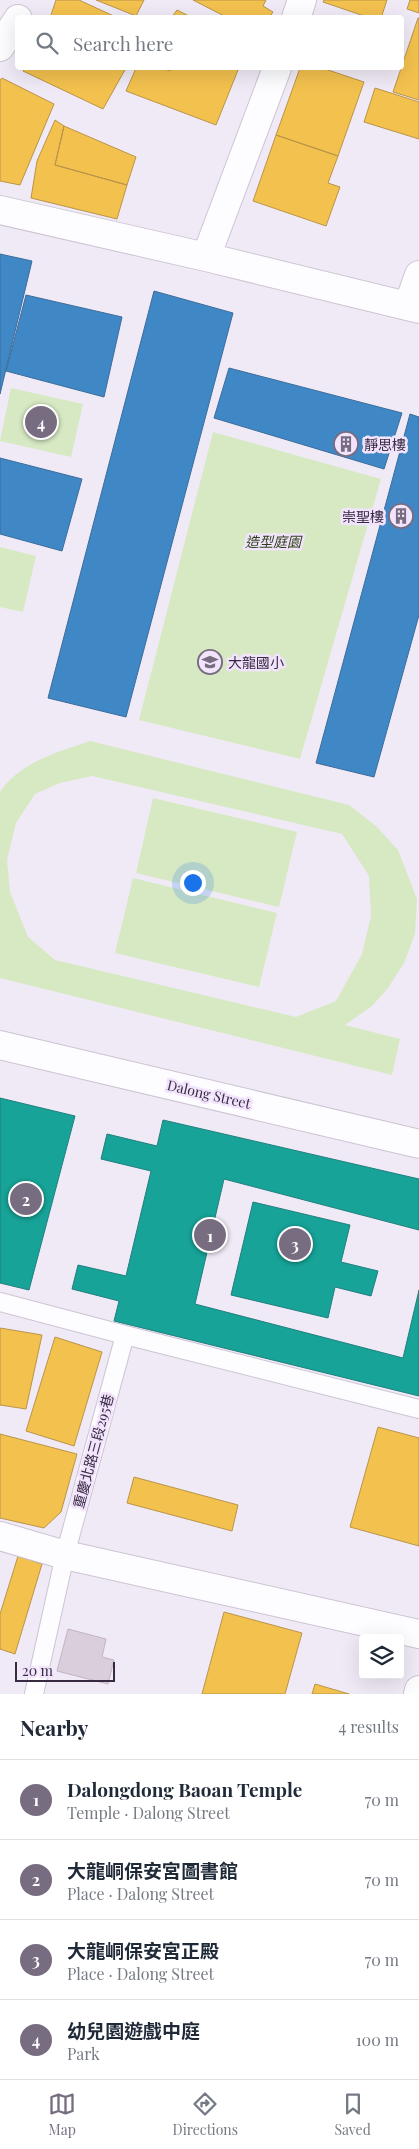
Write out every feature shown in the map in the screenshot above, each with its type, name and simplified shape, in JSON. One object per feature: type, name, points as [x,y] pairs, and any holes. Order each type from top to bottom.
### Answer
[{"type":"street","points":[[20,15],[30,0]]},
{"type":"street","points":[[297,15],[302,0]]},
{"type":"street","points":[[0,47],[15,23]]},
{"type":"street","points":[[206,257],[276,70]]},
{"type":"street","points":[[0,210],[206,257],[413,308],[419,275]]},
{"type":"street","name":"Dalong Street","points":[[0,1044],[419,1144]]},
{"type":"street","points":[[0,1536],[65,1555],[419,1634]]},
{"type":"street","points":[[418,1694],[419,1690]]},
{"type":"lane","points":[[0,1302],[419,1409]]},
{"type":"lane","name":"重慶北路三段295巷","points":[[34,1694],[65,1555],[125,1335]]},
{"type":"green space","points":[[11,388],[83,404],[71,457],[0,441]]},
{"type":"green space","name":"造型庭園","points":[[213,432],[381,479],[300,759],[139,720]]},
{"type":"green space","points":[[0,547],[36,556],[23,612],[0,607]]},
{"type":"green space","points":[[90,741],[349,805],[376,826],[398,850],[417,899],[415,934],[404,963],[388,988],[372,1006],[345,1025],[400,1039],[392,1075],[0,978],[0,792],[18,773],[40,759]],"holes":[[[92,776],[342,834],[369,876],[371,916],[362,954],[336,1001],[296,1017],[55,960],[28,937],[10,892],[7,860],[16,823],[35,794],[60,783]]]},
{"type":"green space","points":[[153,798],[297,832],[279,907],[136,873]]},
{"type":"green space","points":[[133,878],[277,913],[259,987],[115,953]]},
{"type":"building: Homes","points":[[56,0],[79,0],[112,15],[51,15]]},
{"type":"building: Homes","points":[[96,0],[144,0],[136,15]]},
{"type":"building: Homes","points":[[193,0],[266,0],[263,6],[273,12],[271,15],[222,15]]},
{"type":"building: Homes","points":[[324,0],[387,0],[382,15],[361,15],[323,2]]},
{"type":"building: Homes","points":[[410,0],[419,0],[419,13],[407,9]]},
{"type":"building: Homes","points":[[177,10],[187,15],[173,15]]},
{"type":"building: Homes","points":[[419,18],[419,100],[393,92],[400,70],[404,70],[404,59]]},
{"type":"building: Homes","points":[[24,70],[125,70],[103,109]]},
{"type":"building: Homes","points":[[135,70],[238,70],[216,125],[126,91]]},
{"type":"building: Homes","points":[[299,70],[328,70],[364,82],[338,156],[276,135]]},
{"type":"building: Homes","points":[[2,78],[54,104],[20,185],[0,181],[0,80]]},
{"type":"building: Homes","points":[[375,88],[419,102],[419,139],[364,122]]},
{"type":"building: Homes","points":[[55,120],[64,126],[55,165],[127,185],[117,219],[31,198],[37,161]]},
{"type":"building: Homes","points":[[64,126],[136,157],[127,185],[55,165]]},
{"type":"building: Homes","points":[[276,135],[338,156],[328,183],[340,187],[326,226],[253,201]]},
{"type":"building: Homes","points":[[0,1328],[42,1335],[26,1409],[0,1405]]},
{"type":"building: Homes","points":[[55,1337],[102,1352],[74,1446],[26,1431]]},
{"type":"building: Homes","points":[[378,1427],[419,1438],[419,1546],[350,1527]]},
{"type":"building: Homes","points":[[0,1434],[77,1454],[61,1512],[44,1528],[0,1518]]},
{"type":"building: Homes","points":[[134,1477],[238,1505],[232,1531],[127,1503]]},
{"type":"building: Homes","points":[[18,1556],[42,1564],[15,1654],[0,1649],[0,1614]]},
{"type":"building: Homes","points":[[224,1612],[302,1633],[285,1694],[202,1694]]},
{"type":"building: Homes","points":[[315,1684],[349,1694],[312,1694]]},
{"type":"building: Schools","points":[[0,254],[32,261],[0,394]]},
{"type":"building: Schools","points":[[154,291],[233,313],[126,717],[48,698]]},
{"type":"building: Schools","points":[[26,295],[122,317],[104,397],[6,371]]},
{"type":"building: Schools","name":"靜思樓","points":[[229,368],[402,413],[384,469],[214,418]]},
{"type":"building: Schools","name":"崇聖樓","points":[[410,414],[419,417],[419,615],[374,777],[316,763]]},
{"type":"building: Schools","points":[[0,458],[82,479],[62,551],[0,534]]},
{"type":"building: Public","points":[[0,1098],[75,1116],[29,1290],[0,1283]]},
{"type":"building: Public","points":[[163,1120],[419,1179],[419,1230],[224,1179],[195,1304],[403,1358],[419,1290],[419,1396],[114,1321],[119,1301],[72,1289],[78,1265],[126,1276],[151,1171],[101,1159],[107,1134],[157,1146]]},
{"type":"building: Public","points":[[253,1202],[350,1225],[341,1262],[378,1271],[371,1296],[335,1287],[328,1318],[231,1295]]},
{"type":"building: Other","points":[[68,1629],[106,1639],[102,1657],[114,1660],[108,1684],[57,1671]]},
{"type":"place","name":"幼兒園遊戲中庭","points":[[41,422]]},
{"type":"place","name":"靜思樓","points":[[346,444]]},
{"type":"place","name":"崇聖樓","points":[[401,516]]},
{"type":"place","name":"大龍國小","points":[[210,662]]},
{"type":"place","name":"大龍峒保安宮圖書館","points":[[26,1199]]},
{"type":"place","name":"Dalongdong Baoan Temple","points":[[210,1235]]},
{"type":"place","name":"大龍峒保安宮正殿","points":[[295,1244]]}]
